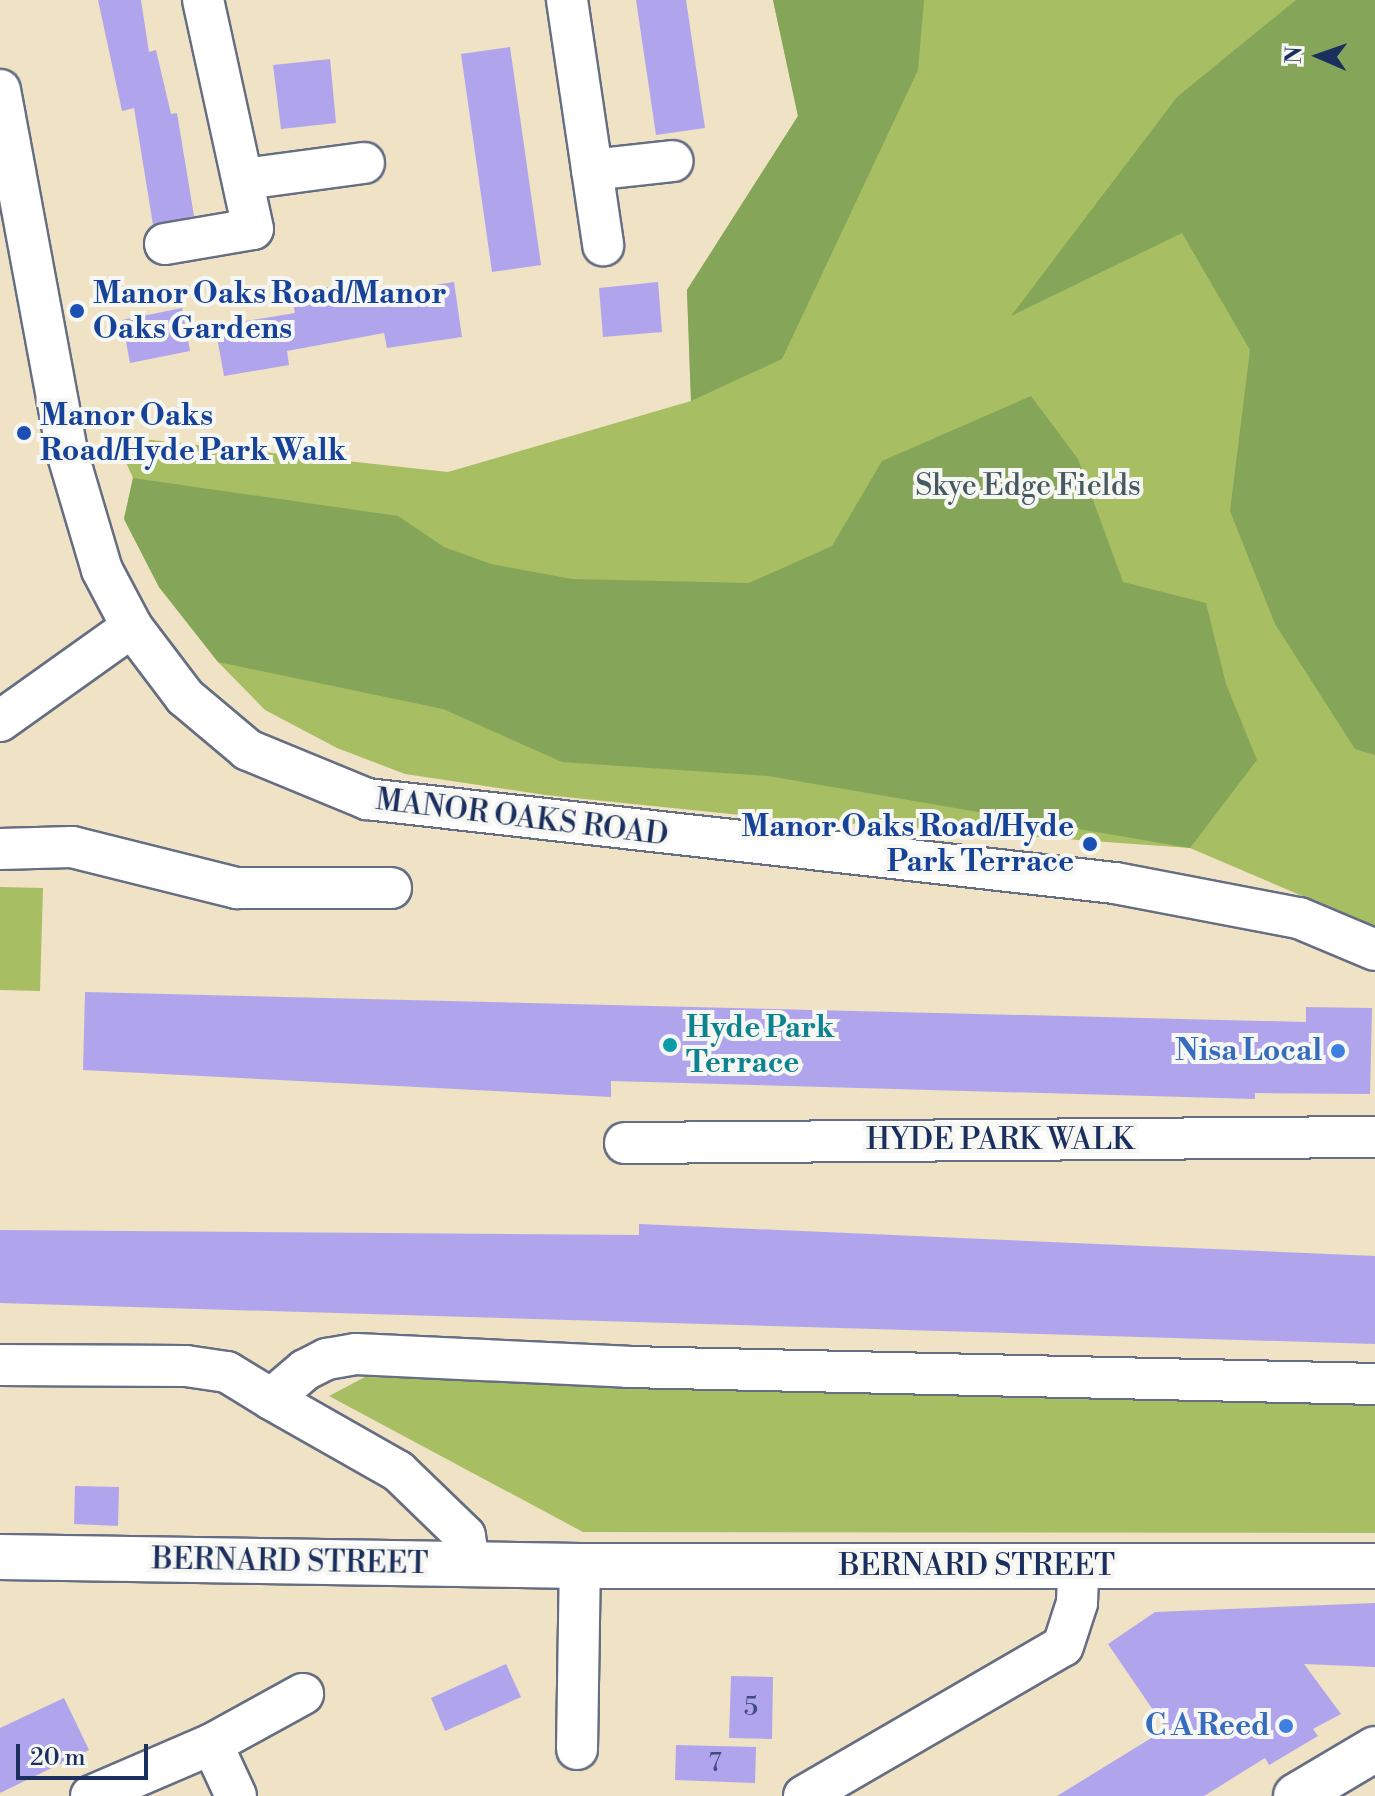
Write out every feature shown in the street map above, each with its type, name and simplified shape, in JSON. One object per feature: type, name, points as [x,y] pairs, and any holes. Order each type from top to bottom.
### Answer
[{"type":"main road","name":"BERNARD STREET","points":[[0,1557],[580,1566],[1375,1566]]},
{"type":"main road","points":[[1296,1796],[1375,1749]]},
{"type":"street","points":[[165,244],[253,229],[245,179],[203,0]]},
{"type":"street","points":[[567,0],[603,245]]},
{"type":"street","name":"MANOR OAKS ROAD","points":[[0,90],[67,452],[102,570],[132,627],[185,697],[248,750],[367,799],[1115,883],[1299,918],[1375,950]]},
{"type":"street","points":[[592,170],[673,161]]},
{"type":"street","points":[[245,179],[364,163]]},
{"type":"street","points":[[0,721],[132,627]]},
{"type":"street","points":[[0,849],[72,847],[237,888],[391,888]]},
{"type":"street","name":"HYDE PARK WALK","points":[[625,1143],[1375,1137]]},
{"type":"street","points":[[271,1399],[305,1370],[327,1359],[356,1354],[628,1367],[1375,1384]]},
{"type":"street","points":[[0,1365],[186,1366],[227,1372],[398,1471],[465,1536],[469,1565]]},
{"type":"street","points":[[577,1749],[580,1566]]},
{"type":"street","points":[[804,1796],[1063,1646],[1077,1603],[1078,1566]]},
{"type":"street","points":[[91,1796],[212,1744],[303,1694]]},
{"type":"street","points":[[212,1744],[236,1796]]},
{"type":"green space","name":"Skye Edge Fields","points":[[773,0],[1375,0],[1375,927],[1190,848],[760,817],[546,795],[405,774],[337,748],[265,710],[218,662],[159,587],[124,519],[133,478],[114,436],[448,472],[691,401],[687,290],[798,116]]},
{"type":"green space","points":[[773,0],[924,0],[918,70],[782,359],[691,401],[687,290],[798,116]]},
{"type":"green space","points":[[1296,0],[1375,0],[1375,755],[1355,749],[1275,624],[1230,511],[1250,350],[1182,233],[1011,316],[1177,97]]},
{"type":"green space","points":[[1031,396],[1078,459],[1123,582],[1206,603],[1226,684],[1257,760],[1190,848],[768,776],[562,762],[443,709],[218,662],[159,587],[124,519],[133,478],[398,516],[444,547],[491,564],[572,579],[749,583],[832,546],[882,461]]},
{"type":"green space","points":[[0,887],[43,888],[40,991],[0,990]]},
{"type":"green space","points":[[365,1377],[1375,1399],[1375,1533],[583,1532],[329,1396]]},
{"type":"building","points":[[98,0],[141,0],[149,52],[156,50],[171,114],[177,113],[194,216],[153,225],[134,108],[122,111]]},
{"type":"building","points":[[636,0],[686,0],[705,128],[656,135]]},
{"type":"building","points":[[510,47],[541,265],[492,272],[461,54]]},
{"type":"building","points":[[330,59],[336,123],[281,129],[273,65]]},
{"type":"building","points":[[354,282],[357,297],[454,282],[462,337],[387,348],[384,333],[287,351],[289,365],[224,376],[215,326],[295,313],[291,294]]},
{"type":"building","points":[[658,282],[662,332],[603,337],[599,288]]},
{"type":"building","points":[[182,308],[190,351],[130,363],[122,320]]},
{"type":"building","name":"Hyde Park Terrace","points":[[85,992],[1306,1022],[1306,1007],[1372,1008],[1370,1094],[1255,1093],[1255,1099],[611,1081],[611,1097],[83,1070]]},
{"type":"building","points":[[639,1224],[1375,1256],[1375,1344],[0,1303],[0,1230],[639,1235]]},
{"type":"building","points":[[75,1486],[119,1487],[118,1526],[74,1524]]},
{"type":"building","points":[[1375,1603],[1375,1667],[1304,1664],[1341,1714],[1313,1729],[1318,1736],[1269,1765],[1265,1758],[1204,1796],[1057,1796],[1166,1729],[1108,1644],[1155,1612]]},
{"type":"building","points":[[506,1664],[521,1697],[445,1731],[431,1698]]},
{"type":"building","points":[[731,1676],[773,1677],[772,1739],[729,1738]]},
{"type":"building","points":[[64,1698],[89,1750],[0,1793],[0,1728]]},
{"type":"building","points":[[676,1745],[756,1747],[755,1783],[675,1780]]},
{"type":"place","name":"Manor Oaks Road/Manor Oaks Gardens","points":[[77,311]]},
{"type":"place","name":"Manor Oaks Road/Hyde Park Walk","points":[[24,433]]},
{"type":"place","name":"Manor Oaks Road/Hyde Park Terrace","points":[[1090,844]]},
{"type":"place","name":"Hyde Park Terrace","points":[[670,1045]]},
{"type":"place","name":"Nisa Local","points":[[1338,1051]]},
{"type":"place","name":"C A Reed","points":[[1286,1726]]}]
